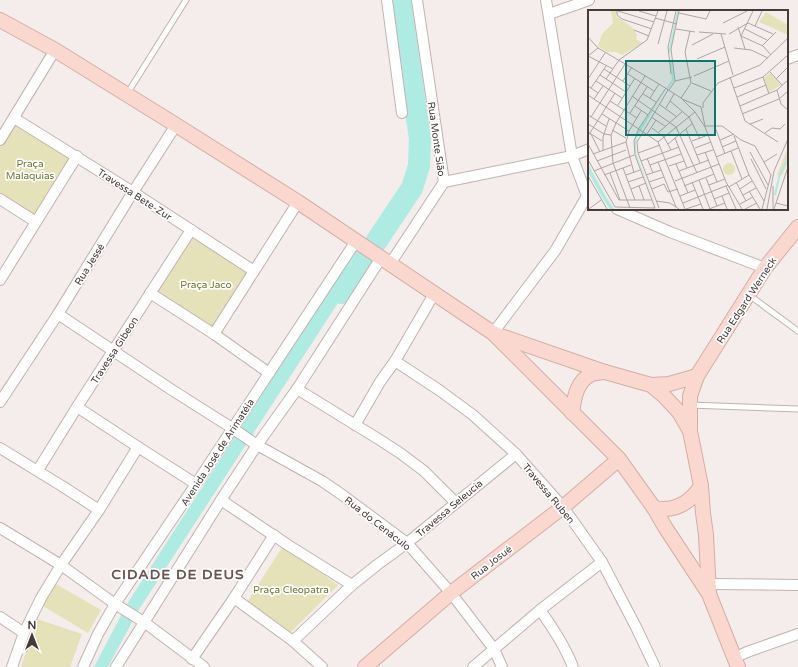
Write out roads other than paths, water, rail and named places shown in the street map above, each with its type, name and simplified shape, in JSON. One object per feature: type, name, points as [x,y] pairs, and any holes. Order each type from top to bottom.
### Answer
[{"type":"main road","points":[[0,20],[55,50],[298,202],[493,333],[619,459],[708,589],[736,662]]},
{"type":"main road","name":"Rua Edgard Werneck","points":[[690,431],[690,396],[697,376],[765,268],[798,227]]},
{"type":"main road","points":[[493,333],[605,372],[651,385],[669,384],[697,376]]},
{"type":"main road","points":[[572,413],[573,402],[578,388],[587,376],[605,372]]},
{"type":"main road","points":[[651,385],[679,412],[690,431],[701,486],[706,535],[708,589]]},
{"type":"main road","name":"Rua Josué","points":[[365,667],[452,593],[563,507],[619,459]]},
{"type":"main road","points":[[654,508],[668,509],[678,507],[694,497],[701,486]]},
{"type":"street","points":[[386,0],[402,113]]},
{"type":"street","name":"Rua Monte Sião","points":[[382,259],[444,182],[417,0]]},
{"type":"street","points":[[493,333],[555,251],[588,196],[572,156],[546,0]]},
{"type":"street","points":[[549,14],[589,0]]},
{"type":"street","points":[[0,140],[55,50]]},
{"type":"street","points":[[788,59],[798,55]]},
{"type":"street","name":"Travessa Bete-Zur","points":[[14,118],[77,156],[254,271]]},
{"type":"street","name":"Rua Jessé","points":[[0,402],[58,314],[176,125]]},
{"type":"street","points":[[444,182],[572,156],[588,149]]},
{"type":"street","points":[[0,278],[77,156]]},
{"type":"street","points":[[0,199],[36,222]]},
{"type":"street","points":[[214,334],[298,202]]},
{"type":"street","points":[[619,210],[670,232],[765,268]]},
{"type":"street","name":"Travessa Gibeon","points":[[38,470],[150,292],[191,230]]},
{"type":"street","name":"Avenida José de Arimatéia","points":[[83,667],[98,634],[196,484],[235,430],[269,373],[359,243]]},
{"type":"street","points":[[116,667],[142,621],[221,500],[255,444],[297,389],[382,259]]},
{"type":"street","points":[[150,292],[214,334],[269,373]]},
{"type":"street","points":[[355,425],[380,382],[395,361],[434,294]]},
{"type":"street","name":"Rua do Cenáculo","points":[[58,314],[255,444],[322,481],[407,543],[452,593],[494,649],[502,667]]},
{"type":"street","name":"Travessa Ruben","points":[[395,361],[439,390],[473,415],[516,454],[563,507],[602,562],[636,626],[655,667]]},
{"type":"street","points":[[297,389],[400,452],[424,471],[456,503]]},
{"type":"street","points":[[77,407],[196,484]]},
{"type":"street","points":[[12,667],[24,633],[42,598],[61,565],[99,510],[138,447]]},
{"type":"street","points":[[0,448],[38,470],[99,510]]},
{"type":"street","name":"Travessa Seleucia","points":[[293,641],[352,585],[407,543],[516,454]]},
{"type":"street","points":[[221,500],[352,585]]},
{"type":"street","points":[[0,528],[61,565],[142,621],[204,667]]},
{"type":"street","points":[[192,659],[234,598],[274,535]]},
{"type":"street","points":[[473,667],[540,610],[602,562]]},
{"type":"street","points":[[708,589],[798,586]]},
{"type":"street","points":[[234,598],[293,641],[322,667]]},
{"type":"street","points":[[540,610],[556,632],[573,667]]},
{"type":"street","points":[[0,617],[24,633]]},
{"type":"street","points":[[736,662],[746,652],[798,634]]},
{"type":"lane","points":[[127,95],[186,0]]},
{"type":"lane","points":[[748,294],[798,331]]},
{"type":"lane","points":[[689,406],[798,409]]},
{"type":"water","points":[[348,261],[360,269],[138,611],[108,667],[94,667],[127,604]]},
{"type":"waterway","points":[[342,293],[412,188],[419,166],[420,139],[400,0]]},
{"type":"district","name":"CIDADE DE DEUS","points":[[178,574]]},
{"type":"park label","name":"Praça Malaquias","points":[[30,168]]},
{"type":"park label","name":"Praça Jaco","points":[[206,284]]},
{"type":"park label","name":"Praça Cleopatra","points":[[291,589]]}]
